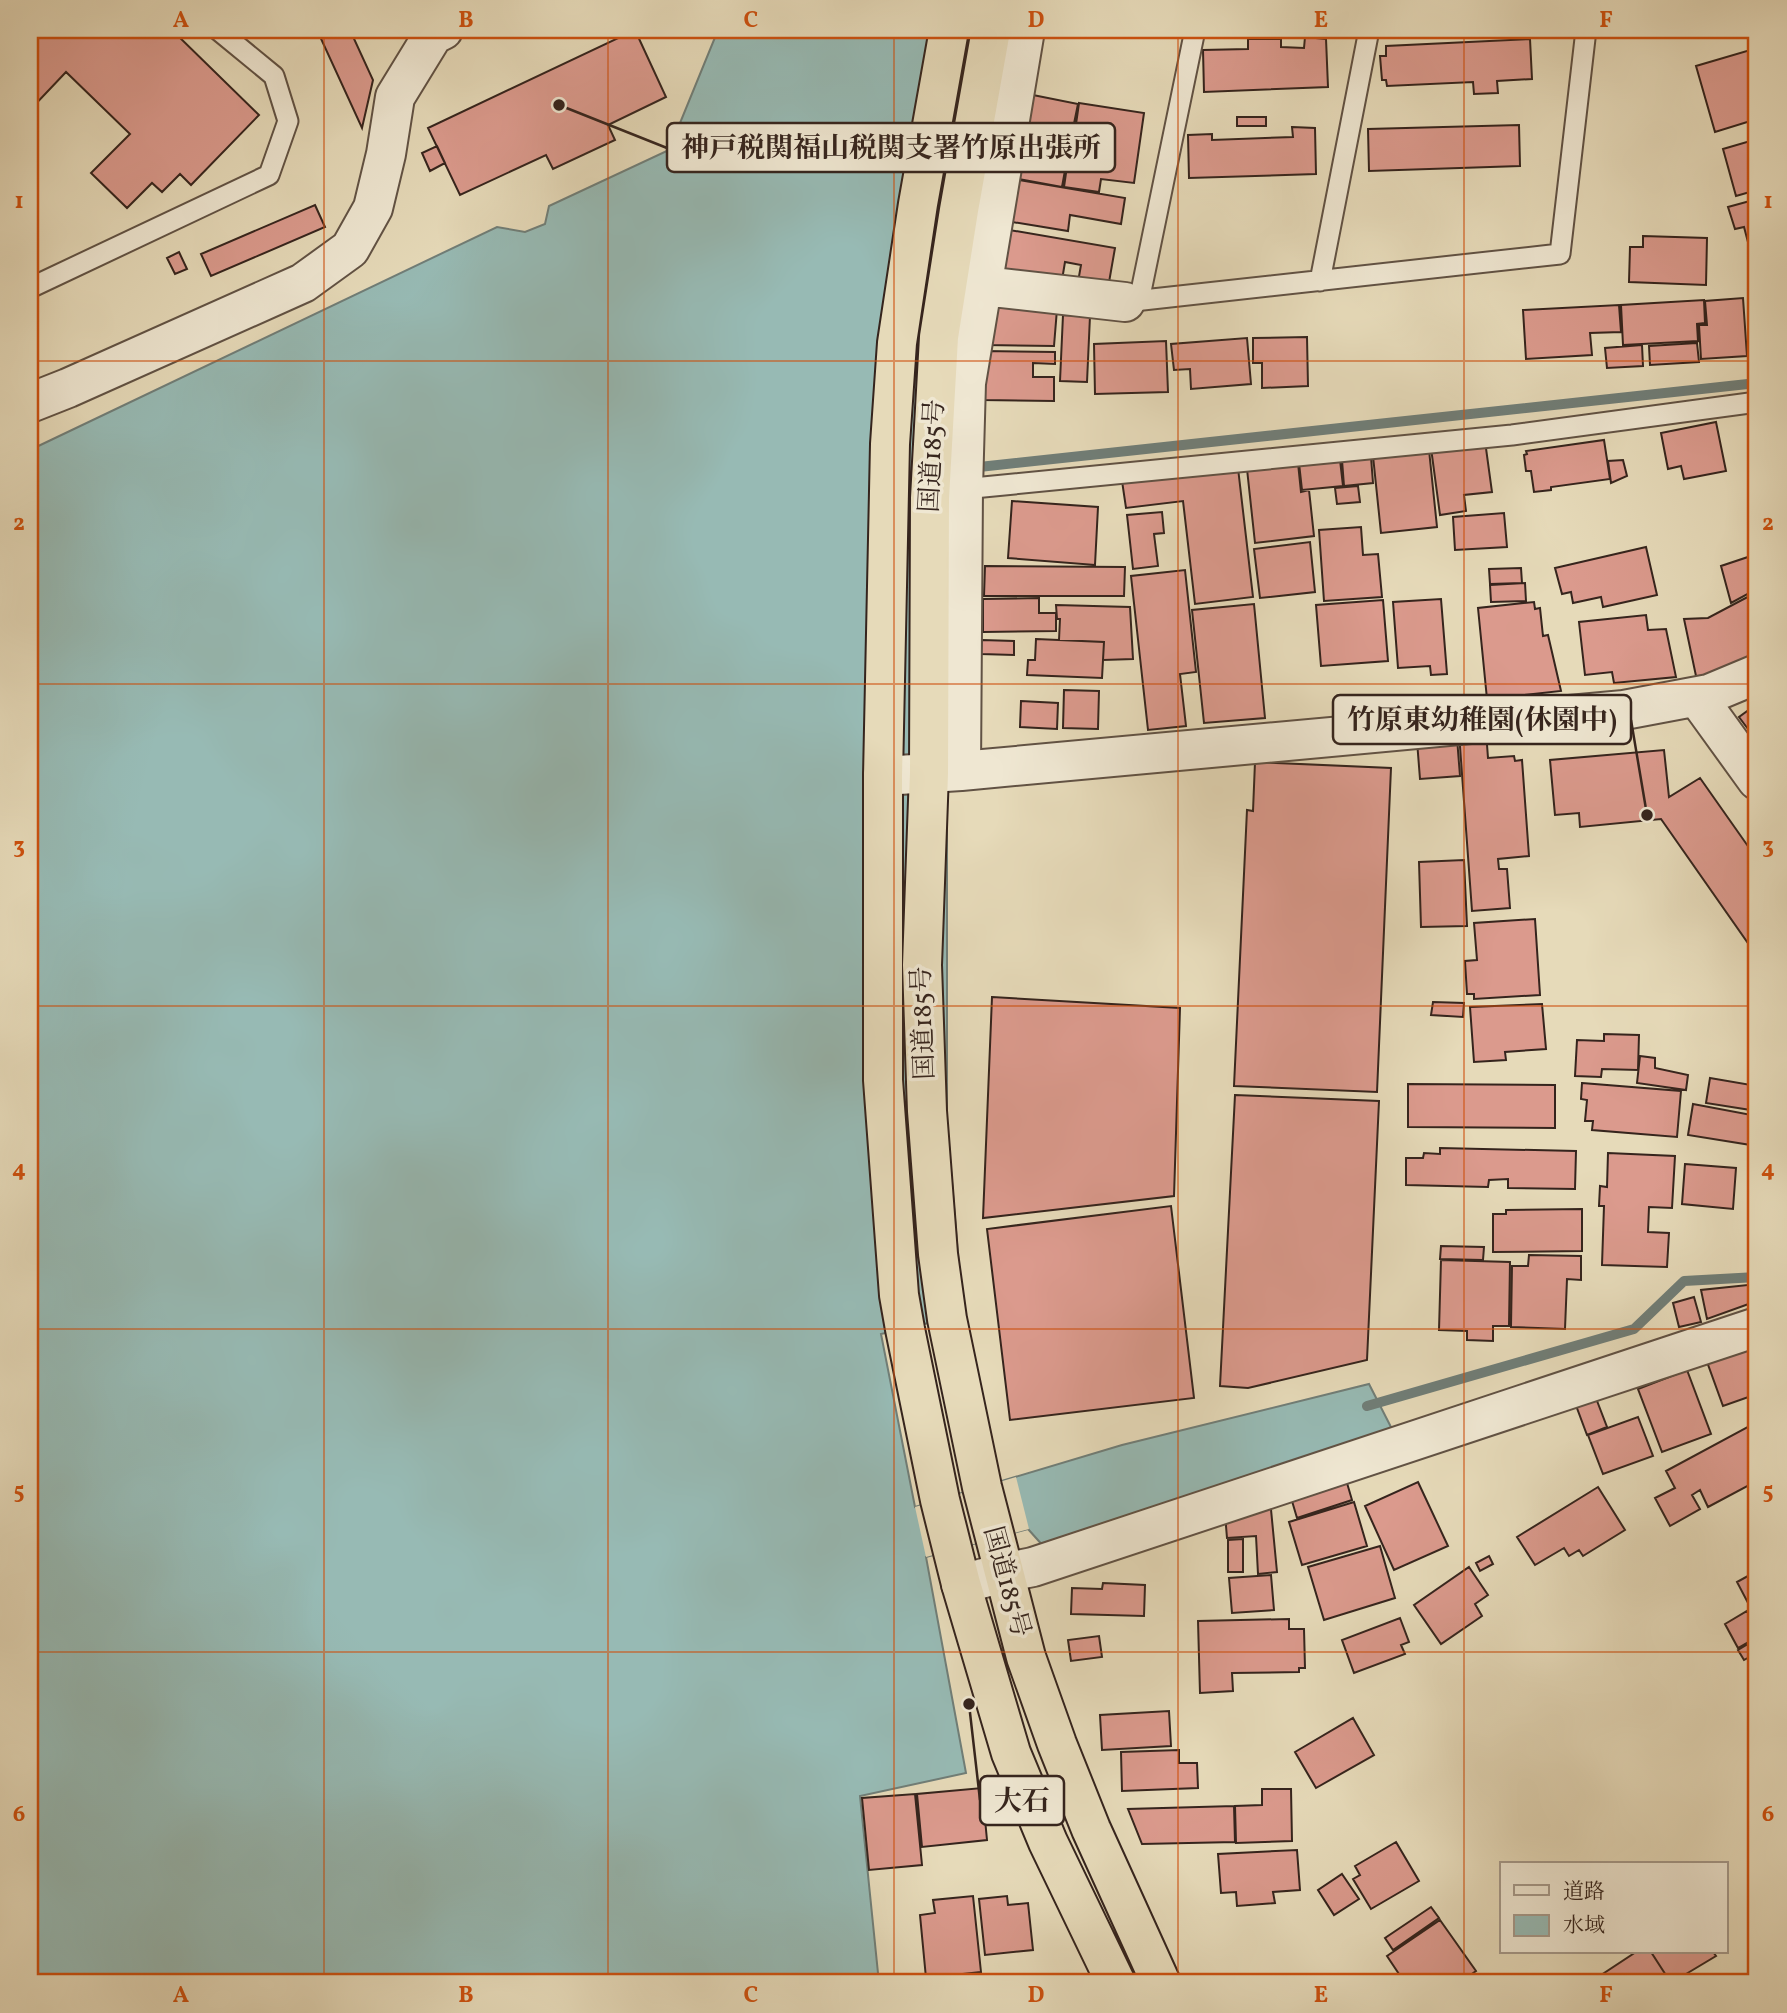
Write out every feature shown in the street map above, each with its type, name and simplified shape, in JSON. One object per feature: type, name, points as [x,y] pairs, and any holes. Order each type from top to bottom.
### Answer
[{"type":"highway","name":"国道185号","points":[[949,30],[897,343],[890,444],[883,775],[883,1080],[900,1295],[940,1500],[1011,1753],[1048,1842],[1116,1983]]},
{"type":"highway","name":"国道185号","points":[[991,30],[966,284],[939,337],[930,498],[946,772],[922,979],[927,1111],[938,1254],[947,1319],[982,1487],[1026,1657],[1091,1829],[1161,1983]]},
{"type":"street","points":[[30,403],[303,282],[350,249],[373,208],[386,154],[395,97],[433,34],[443,30]]},
{"type":"street","points":[[946,772],[963,488],[966,284],[1025,30]]},
{"type":"street","points":[[966,284],[1132,302]]},
{"type":"street","points":[[883,775],[946,772],[1625,710],[1697,697],[1757,674]]},
{"type":"street","points":[[1697,697],[1757,780]]},
{"type":"street","points":[[957,1567],[999,1555],[1033,1567],[1757,1327]]},
{"type":"lane","points":[[30,288],[269,175],[288,121],[274,76],[218,30]]},
{"type":"lane","points":[[1195,30],[1132,302],[1560,254],[1586,30]]},
{"type":"lane","points":[[1320,281],[1369,30]]},
{"type":"lane","points":[[963,488],[1513,435],[1757,402]]},
{"type":"water","points":[[718,30],[1011,30],[947,743],[947,1122],[963,1315],[881,1334],[915,1507],[1122,1445],[1369,1384],[1394,1433],[1045,1548],[1028,1529],[926,1557],[966,1773],[860,1796],[879,1983],[30,1983],[30,450],[497,227],[525,232],[545,224],[549,206],[669,150]]},
{"type":"pier","points":[[1016,1477],[1029,1529],[926,1557],[915,1507]]},
{"type":"building","points":[[30,30],[172,30],[259,115],[191,185],[180,174],[162,192],[152,183],[127,208],[91,173],[130,134],[66,72],[30,110]]},
{"type":"building","points":[[317,30],[350,30],[373,80],[362,128]]},
{"type":"building","points":[[635,30],[666,97],[608,125],[615,140],[553,169],[546,155],[460,195],[428,128]]},
{"type":"building","points":[[1441,30],[1475,30],[1475,33],[1441,33]]},
{"type":"building","points":[[1305,37],[1326,39],[1328,87],[1204,92],[1203,50],[1248,49],[1248,39],[1281,39],[1281,47],[1304,48]]},
{"type":"building","points":[[1530,39],[1532,79],[1497,81],[1498,93],[1474,94],[1473,82],[1387,86],[1386,80],[1382,80],[1380,56],[1386,56],[1386,46]]},
{"type":"building","points":[[1757,48],[1757,119],[1715,132],[1696,66]]},
{"type":"building","points":[[1018,92],[1078,104],[1066,163],[1007,152]]},
{"type":"building","points":[[1079,103],[1144,113],[1134,183],[1101,179],[1099,192],[1064,187],[1068,159],[1086,161],[1088,145],[1083,144],[1085,125],[1076,124]]},
{"type":"building","points":[[1237,117],[1266,117],[1266,126],[1237,126]]},
{"type":"building","points":[[1519,125],[1520,166],[1369,171],[1368,129]]},
{"type":"building","points":[[1292,127],[1315,128],[1316,174],[1189,178],[1188,135],[1212,134],[1212,140],[1293,137]]},
{"type":"building","points":[[1757,139],[1757,190],[1736,196],[1723,149]]},
{"type":"building","points":[[437,146],[445,163],[430,171],[422,153]]},
{"type":"building","points":[[1007,154],[1066,165],[1062,187],[1003,176]]},
{"type":"building","points":[[1007,178],[1125,198],[1121,224],[1070,215],[1068,231],[1000,220]]},
{"type":"building","points":[[1757,199],[1757,264],[1754,265],[1744,227],[1735,229],[1728,207]]},
{"type":"building","points":[[315,205],[325,227],[211,276],[201,254]]},
{"type":"building","points":[[998,228],[1115,248],[1108,288],[1078,282],[1081,265],[1065,262],[1062,280],[991,267]]},
{"type":"building","points":[[1643,236],[1707,238],[1706,285],[1629,282],[1630,247],[1643,247]]},
{"type":"building","points":[[179,252],[187,269],[175,274],[167,258]]},
{"type":"building","points":[[1743,298],[1747,356],[1701,359],[1699,325],[1707,325],[1705,301]]},
{"type":"building","points":[[988,300],[1057,309],[1054,346],[985,345]]},
{"type":"building","points":[[1704,300],[1705,323],[1697,324],[1698,341],[1623,345],[1621,305]]},
{"type":"building","points":[[1619,305],[1621,332],[1590,333],[1592,355],[1526,359],[1523,310]]},
{"type":"building","points":[[1063,315],[1090,316],[1087,382],[1060,381]]},
{"type":"building","points":[[1307,337],[1308,386],[1262,388],[1262,363],[1253,363],[1253,338]]},
{"type":"building","points":[[1247,338],[1251,384],[1191,389],[1190,369],[1174,370],[1171,344]]},
{"type":"building","points":[[1166,341],[1168,392],[1095,394],[1094,344]]},
{"type":"building","points":[[1697,343],[1699,362],[1650,365],[1649,346]]},
{"type":"building","points":[[1642,345],[1643,366],[1607,368],[1605,348]]},
{"type":"building","points":[[983,351],[1055,352],[1055,364],[1033,363],[1033,377],[1054,377],[1054,401],[982,400]]},
{"type":"building","points":[[1716,422],[1726,471],[1684,479],[1681,466],[1668,469],[1661,433]]},
{"type":"building","points":[[1604,440],[1610,479],[1534,492],[1531,471],[1526,471],[1526,451]]},
{"type":"building","points":[[1485,441],[1492,492],[1464,495],[1466,511],[1440,515],[1431,448]]},
{"type":"building","points":[[1429,450],[1437,527],[1381,533],[1373,456]]},
{"type":"building","points":[[1371,457],[1373,483],[1344,486],[1342,460]]},
{"type":"building","points":[[1340,460],[1343,486],[1302,490],[1299,463]]},
{"type":"building","points":[[1623,460],[1627,476],[1611,483],[1608,461]]},
{"type":"building","points":[[1298,463],[1301,492],[1309,490],[1314,536],[1255,543],[1247,469]]},
{"type":"building","points":[[1238,468],[1253,597],[1195,604],[1183,501],[1126,508],[1122,481]]},
{"type":"building","points":[[1358,486],[1360,502],[1337,504],[1335,488]]},
{"type":"building","points":[[1012,501],[1098,507],[1095,565],[1008,558]]},
{"type":"building","points":[[1162,512],[1164,533],[1154,534],[1158,566],[1133,569],[1127,515]]},
{"type":"building","points":[[1504,513],[1507,547],[1455,550],[1453,517]]},
{"type":"building","points":[[1361,527],[1363,555],[1378,554],[1382,597],[1324,601],[1319,530]]},
{"type":"building","points":[[1310,542],[1315,592],[1260,598],[1254,549]]},
{"type":"building","points":[[1646,547],[1657,595],[1603,607],[1601,597],[1573,603],[1571,592],[1562,594],[1555,568]]},
{"type":"building","points":[[1757,554],[1757,589],[1731,603],[1721,566]]},
{"type":"building","points":[[985,566],[1125,567],[1124,596],[984,596]]},
{"type":"building","points":[[1521,568],[1522,583],[1490,584],[1489,569]]},
{"type":"building","points":[[1185,570],[1196,672],[1180,674],[1186,726],[1148,730],[1131,576]]},
{"type":"building","points":[[1525,583],[1526,601],[1491,602],[1490,585]]},
{"type":"building","points":[[1757,592],[1757,660],[1731,676],[1696,676],[1684,619],[1708,618]]},
{"type":"building","points":[[1039,598],[1039,613],[1056,613],[1056,631],[983,632],[983,599]]},
{"type":"building","points":[[1441,599],[1447,674],[1431,675],[1430,666],[1398,668],[1393,602]]},
{"type":"building","points":[[1383,600],[1388,661],[1321,666],[1316,605]]},
{"type":"building","points":[[1534,602],[1535,609],[1540,608],[1543,636],[1548,635],[1561,691],[1487,699],[1478,608]]},
{"type":"building","points":[[1254,604],[1265,718],[1204,723],[1192,610]]},
{"type":"building","points":[[1056,605],[1130,607],[1133,659],[1103,660],[1104,642],[1059,640],[1060,619],[1057,619]]},
{"type":"building","points":[[1646,615],[1648,630],[1666,629],[1676,677],[1614,683],[1612,672],[1585,675],[1579,622]]},
{"type":"building","points":[[1036,639],[1104,642],[1102,678],[1027,675],[1028,660],[1035,660]]},
{"type":"building","points":[[982,640],[1014,641],[1014,655],[981,654]]},
{"type":"building","points":[[1064,690],[1099,691],[1098,729],[1063,728]]},
{"type":"building","points":[[1021,701],[1058,703],[1057,729],[1020,727]]},
{"type":"building","points":[[1757,704],[1757,735],[1754,737],[1739,717]]},
{"type":"building","points":[[1486,731],[1488,758],[1514,756],[1515,761],[1522,760],[1529,856],[1498,859],[1499,869],[1507,869],[1510,908],[1472,911],[1459,733]]},
{"type":"building","points":[[1457,738],[1460,776],[1420,779],[1417,741]]},
{"type":"building","points":[[1664,750],[1669,797],[1700,778],[1757,859],[1757,956],[1661,819],[1580,827],[1579,813],[1555,815],[1550,760]]},
{"type":"building","points":[[1255,762],[1391,768],[1377,1092],[1234,1086],[1247,810],[1253,811]]},
{"type":"building","points":[[1464,860],[1467,926],[1421,927],[1419,862]]},
{"type":"building","points":[[1535,919],[1540,995],[1474,999],[1474,994],[1467,994],[1465,961],[1477,960],[1474,923]]},
{"type":"building","points":[[992,997],[1180,1008],[1174,1196],[983,1218]]},
{"type":"building","points":[[1433,1002],[1464,1003],[1463,1017],[1431,1015]]},
{"type":"building","points":[[1542,1004],[1546,1049],[1505,1052],[1506,1060],[1474,1062],[1470,1007]]},
{"type":"building","points":[[1604,1034],[1639,1035],[1638,1070],[1602,1069],[1601,1077],[1575,1076],[1577,1040],[1604,1041]]},
{"type":"building","points":[[1640,1056],[1655,1058],[1655,1068],[1688,1075],[1686,1090],[1637,1083]]},
{"type":"building","points":[[1710,1078],[1757,1086],[1757,1111],[1706,1103]]},
{"type":"building","points":[[1582,1083],[1681,1091],[1677,1137],[1592,1130],[1593,1121],[1585,1121],[1587,1100],[1581,1099]]},
{"type":"building","points":[[1408,1084],[1555,1085],[1555,1128],[1408,1127]]},
{"type":"building","points":[[1235,1095],[1379,1101],[1367,1360],[1248,1388],[1220,1386]]},
{"type":"building","points":[[1693,1104],[1757,1116],[1757,1146],[1688,1135]]},
{"type":"building","points":[[1440,1148],[1576,1151],[1575,1189],[1508,1188],[1508,1179],[1489,1180],[1488,1187],[1406,1185],[1406,1158],[1423,1158],[1424,1153],[1440,1154]]},
{"type":"building","points":[[1608,1153],[1675,1156],[1672,1208],[1649,1207],[1648,1232],[1669,1233],[1667,1267],[1602,1265],[1604,1206],[1599,1206],[1600,1186],[1607,1187]]},
{"type":"building","points":[[1685,1164],[1736,1168],[1733,1209],[1682,1204]]},
{"type":"building","points":[[1171,1206],[1194,1398],[1010,1420],[987,1229]]},
{"type":"building","points":[[1582,1209],[1582,1251],[1493,1252],[1493,1214],[1506,1214],[1506,1210]]},
{"type":"building","points":[[1441,1246],[1484,1247],[1483,1260],[1440,1259]]},
{"type":"building","points":[[1529,1255],[1581,1256],[1581,1280],[1567,1279],[1565,1329],[1511,1327],[1512,1266],[1528,1266]]},
{"type":"building","points":[[1441,1260],[1510,1262],[1509,1326],[1493,1326],[1493,1341],[1467,1340],[1467,1331],[1439,1330]]},
{"type":"building","points":[[1757,1284],[1757,1301],[1707,1319],[1701,1290]]},
{"type":"building","points":[[1694,1297],[1701,1322],[1679,1327],[1673,1303]]},
{"type":"building","points":[[1747,1345],[1757,1373],[1757,1394],[1723,1406],[1706,1359]]},
{"type":"building","points":[[1687,1370],[1711,1434],[1662,1452],[1638,1389]]},
{"type":"building","points":[[1594,1393],[1607,1427],[1587,1435],[1574,1400]]},
{"type":"building","points":[[1638,1417],[1653,1456],[1603,1474],[1588,1435]]},
{"type":"building","points":[[1755,1423],[1757,1481],[1708,1507],[1700,1490],[1692,1495],[1700,1509],[1670,1526],[1655,1498],[1675,1488],[1666,1471]]},
{"type":"building","points":[[1418,1482],[1448,1546],[1394,1570],[1365,1506]]},
{"type":"building","points":[[1347,1483],[1352,1500],[1297,1518],[1292,1501]]},
{"type":"building","points":[[1598,1487],[1625,1530],[1583,1556],[1579,1550],[1569,1556],[1564,1548],[1535,1565],[1517,1537]]},
{"type":"building","points":[[1270,1499],[1277,1572],[1258,1574],[1256,1536],[1227,1538],[1225,1514]]},
{"type":"building","points":[[1354,1502],[1367,1546],[1302,1565],[1289,1522]]},
{"type":"building","points":[[1243,1539],[1243,1572],[1228,1572],[1228,1540]]},
{"type":"building","points":[[1380,1546],[1395,1598],[1324,1620],[1308,1567]]},
{"type":"building","points":[[1489,1556],[1493,1564],[1480,1571],[1476,1563]]},
{"type":"building","points":[[1469,1567],[1488,1595],[1475,1604],[1482,1616],[1441,1644],[1414,1605]]},
{"type":"building","points":[[1757,1571],[1757,1620],[1737,1582]]},
{"type":"building","points":[[1271,1575],[1274,1610],[1232,1613],[1229,1578]]},
{"type":"building","points":[[1103,1583],[1145,1585],[1144,1616],[1071,1614],[1072,1588],[1102,1589]]},
{"type":"building","points":[[1747,1611],[1757,1631],[1757,1637],[1738,1648],[1725,1624]]},
{"type":"building","points":[[1400,1618],[1409,1642],[1401,1645],[1405,1654],[1354,1673],[1342,1640]]},
{"type":"building","points":[[1289,1619],[1289,1629],[1304,1629],[1305,1668],[1299,1668],[1299,1672],[1232,1673],[1233,1691],[1200,1693],[1198,1621]]},
{"type":"building","points":[[1099,1636],[1102,1657],[1071,1661],[1068,1640]]},
{"type":"building","points":[[1748,1644],[1753,1655],[1744,1660],[1738,1650]]},
{"type":"building","points":[[1169,1711],[1171,1746],[1102,1750],[1100,1715]]},
{"type":"building","points":[[1353,1718],[1374,1755],[1316,1788],[1295,1752]]},
{"type":"building","points":[[1179,1750],[1179,1763],[1197,1763],[1198,1788],[1122,1791],[1121,1752]]},
{"type":"building","points":[[982,1788],[987,1840],[922,1847],[917,1794]]},
{"type":"building","points":[[1262,1789],[1291,1789],[1292,1841],[1236,1843],[1235,1806],[1262,1805]]},
{"type":"building","points":[[915,1794],[922,1865],[869,1870],[862,1798]]},
{"type":"building","points":[[1234,1806],[1235,1842],[1142,1844],[1128,1809]]},
{"type":"building","points":[[1396,1842],[1419,1881],[1371,1909],[1353,1879],[1360,1875],[1355,1866]]},
{"type":"building","points":[[1297,1850],[1300,1890],[1273,1892],[1275,1903],[1237,1906],[1236,1892],[1221,1893],[1218,1854]]},
{"type":"building","points":[[1342,1874],[1359,1899],[1334,1915],[1318,1890]]},
{"type":"building","points":[[973,1896],[981,1972],[926,1978],[920,1915],[935,1913],[933,1900]]},
{"type":"building","points":[[1007,1896],[1008,1905],[1028,1903],[1033,1950],[985,1955],[979,1899]]},
{"type":"building","points":[[1431,1907],[1439,1918],[1393,1950],[1385,1938]]},
{"type":"building","points":[[1440,1920],[1476,1971],[1459,1983],[1405,1983],[1387,1956]]},
{"type":"building","points":[[1633,1954],[1652,1954],[1671,1983],[1589,1983]]},
{"type":"building","points":[[1652,1954],[1716,1956],[1671,1983]]},
{"type":"waterway","points":[[970,468],[1757,383]]},
{"type":"waterway","points":[[1367,1406],[1634,1329],[1684,1281],[1757,1277]]},
{"type":"place","name":"神戸税関福山税関支署竹原出張所","points":[[559,105]]},
{"type":"place","name":"竹原東幼稚園(休園中)","points":[[1647,815]]},
{"type":"place","name":"大石","points":[[969,1704]]}]
